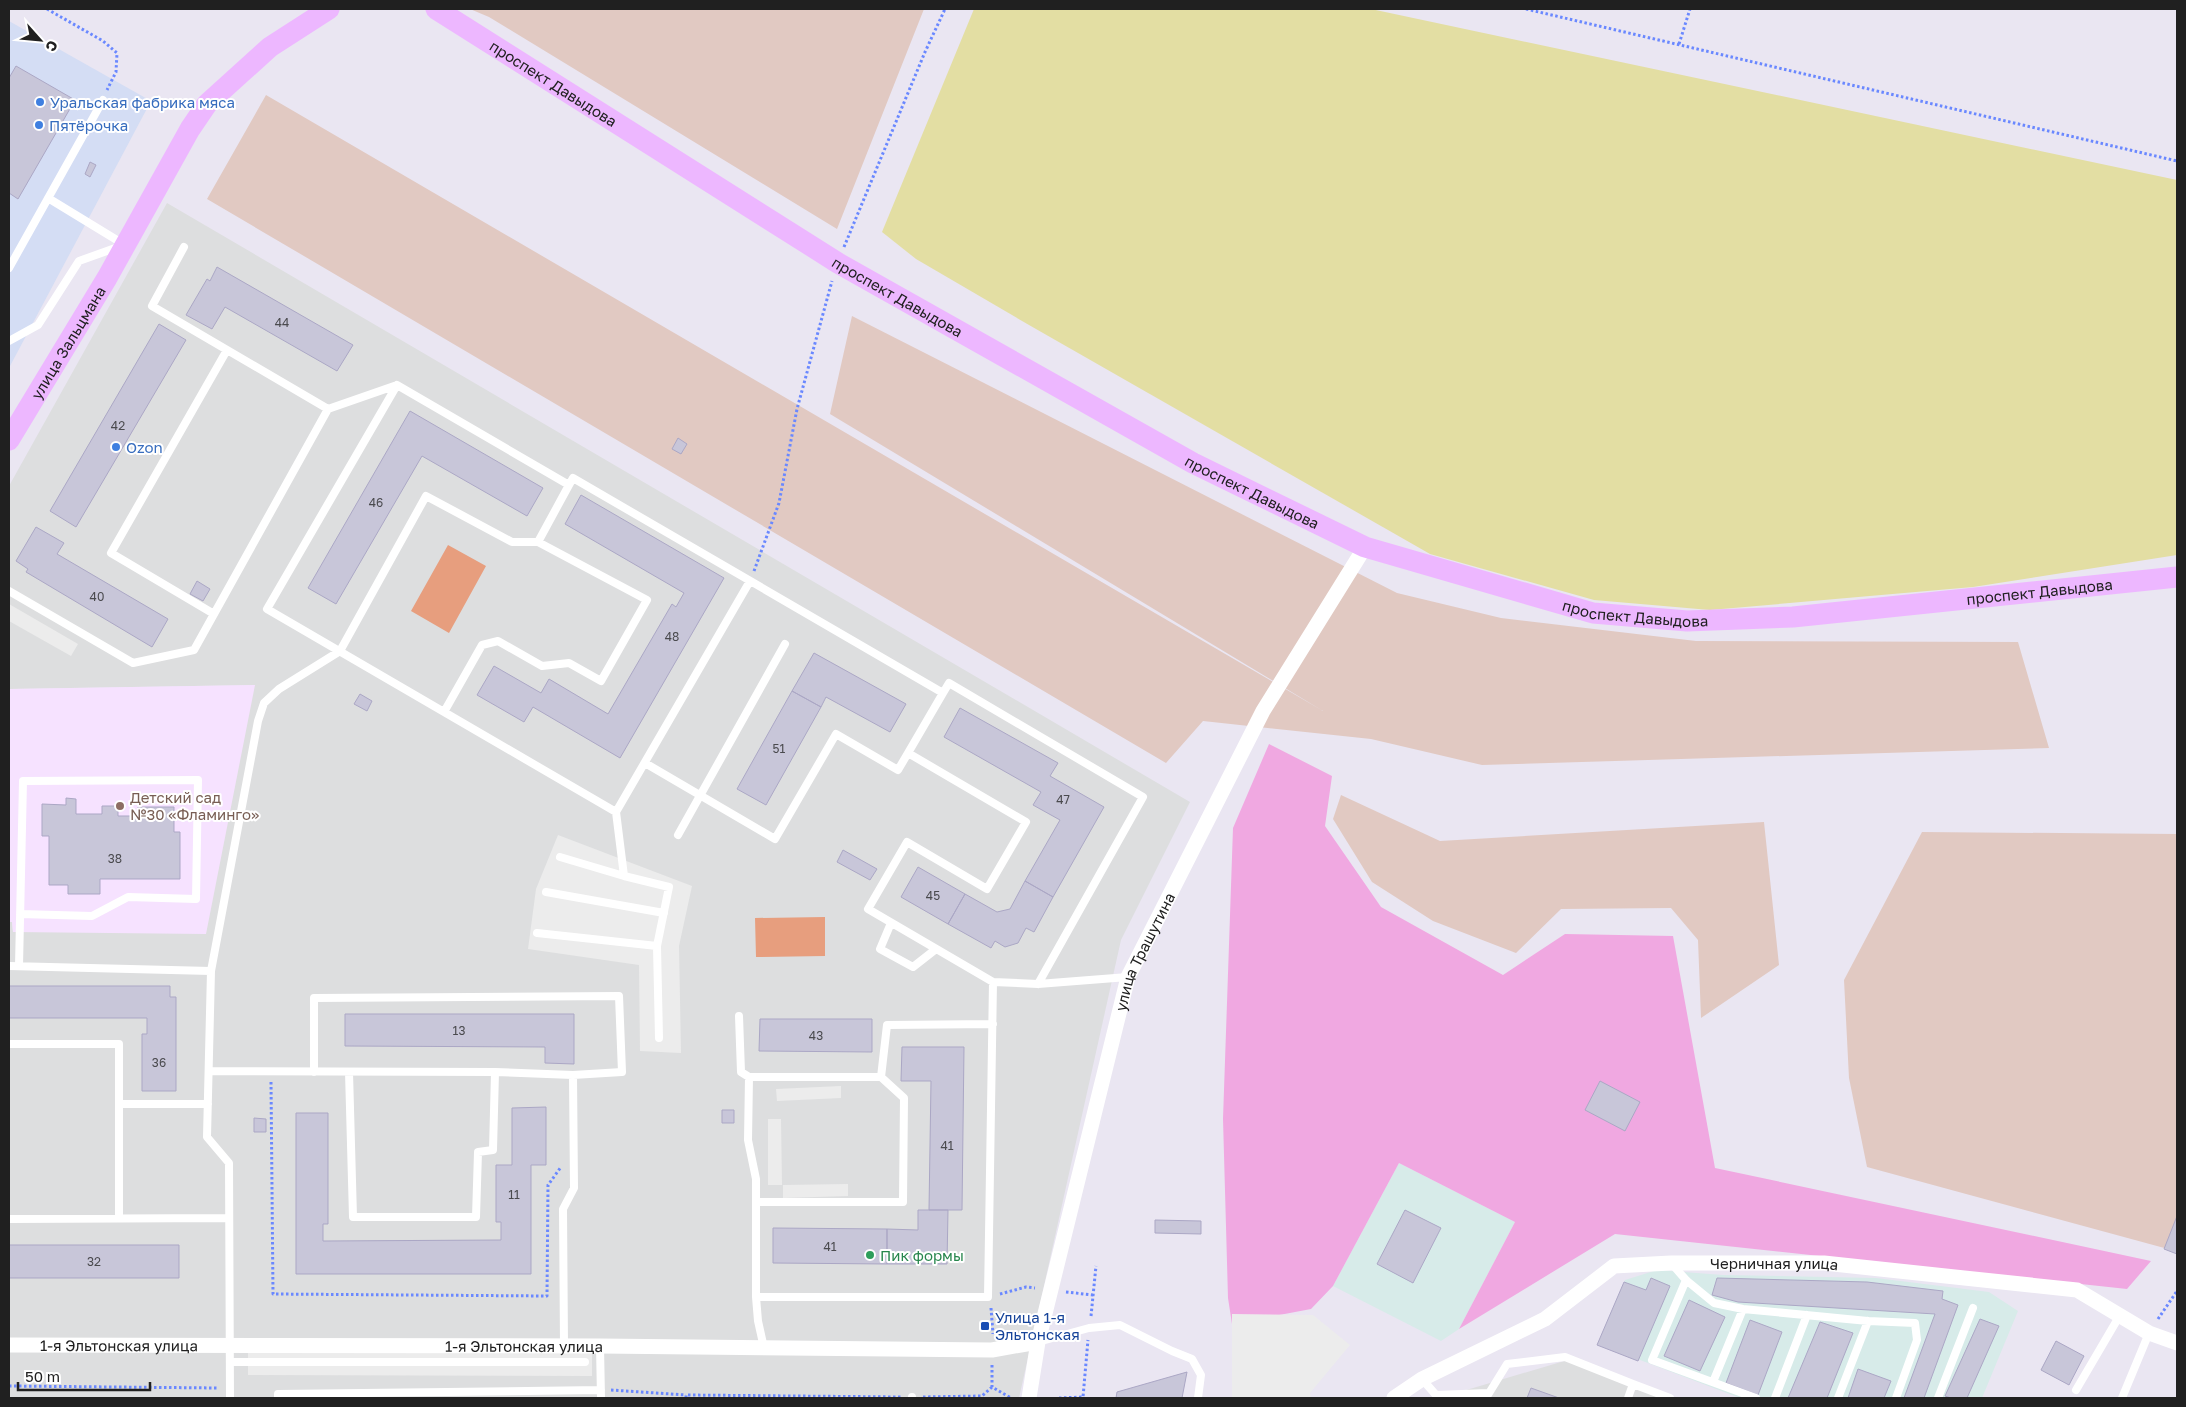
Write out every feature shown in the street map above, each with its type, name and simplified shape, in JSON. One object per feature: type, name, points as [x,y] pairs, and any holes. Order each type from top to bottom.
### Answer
[{"type":"street","points":[[125,245],[190,129],[207,104],[270,47],[329,9]]},
{"type":"street","name":"проспект Давыдова","points":[[436,9],[838,263],[1193,463],[1365,547],[1592,613],[1687,620],[1793,617],[2177,577]]},
{"type":"street","name":"улица Зальцмана","points":[[9,440],[125,245]]},
{"type":"street","name":"улица Трашутина","points":[[1029,1398],[1038,1342],[1128,977],[1263,711],[1365,547]]},
{"type":"street","name":"Черничная улица","points":[[1394,1398],[1422,1379],[1545,1319],[1614,1266],[1671,1263],[1824,1263],[2077,1290],[2149,1333],[2177,1343]]},
{"type":"street","name":"1-я Эльтонская улица","points":[[9,1345],[564,1345],[992,1350],[1038,1342]]},
{"type":"lane","points":[[9,268],[102,100]]},
{"type":"lane","points":[[48,198],[125,245]]},
{"type":"lane","points":[[9,340],[38,325],[79,261],[125,245]]},
{"type":"lane","points":[[184,248],[152,306],[328,409]]},
{"type":"lane","points":[[214,614],[111,553],[227,350]]},
{"type":"lane","points":[[9,591],[133,663],[194,650],[328,409],[397,385],[569,485]]},
{"type":"lane","points":[[397,385],[267,609],[616,812]]},
{"type":"lane","points":[[538,542],[573,478],[943,693]]},
{"type":"lane","points":[[230,1398],[229,1163],[207,1137],[211,971],[258,720],[264,703],[279,689],[340,652],[426,496],[512,542],[538,542],[646,600],[601,681],[569,663],[542,666],[498,640],[482,645],[444,712]]},
{"type":"lane","points":[[624,876],[616,812],[750,581]]},
{"type":"lane","points":[[678,835],[785,644]]},
{"type":"lane","points":[[645,763],[775,838],[836,734],[898,770],[949,683],[1143,797],[1038,984]]},
{"type":"lane","points":[[908,753],[1026,822],[987,889],[907,842],[868,909],[993,982],[1038,984],[1128,977]]},
{"type":"lane","points":[[19,966],[22,782],[198,780],[196,899],[128,898],[92,916],[20,914]]},
{"type":"lane","points":[[560,857],[669,887],[657,946],[659,1038]]},
{"type":"lane","points":[[546,892],[664,912]]},
{"type":"lane","points":[[891,923],[880,949],[913,967],[936,949]]},
{"type":"lane","points":[[537,933],[657,946]]},
{"type":"lane","points":[[9,966],[211,971]]},
{"type":"lane","points":[[756,1297],[988,1297],[993,982]]},
{"type":"lane","points":[[210,1071],[314,1072],[495,1072],[574,1075],[622,1072],[618,996],[314,998],[314,1072]]},
{"type":"lane","points":[[739,1016],[741,1072],[749,1078],[881,1077],[904,1098],[904,1202],[756,1202]]},
{"type":"lane","points":[[881,1077],[887,1025],[993,1024]]},
{"type":"lane","points":[[9,1044],[119,1044],[119,1218]]},
{"type":"lane","points":[[349,1072],[353,1217],[476,1217],[478,1152],[493,1150],[495,1072]]},
{"type":"lane","points":[[564,1345],[563,1209],[574,1188],[574,1075]]},
{"type":"lane","points":[[749,1078],[748,1140],[756,1179],[756,1297],[758,1321],[764,1348]]},
{"type":"lane","points":[[120,1104],[208,1104]]},
{"type":"lane","points":[[9,1219],[229,1218]]},
{"type":"lane","points":[[1671,1263],[1686,1280],[1714,1303],[1743,1309],[1868,1321],[1915,1323],[1917,1340],[1896,1398]]},
{"type":"lane","points":[[1686,1280],[1652,1360],[1756,1398]]},
{"type":"lane","points":[[1938,1398],[1974,1308]]},
{"type":"lane","points":[[1713,1382],[1743,1309]]},
{"type":"lane","points":[[1775,1398],[1806,1315]]},
{"type":"lane","points":[[2076,1390],[2120,1315]]},
{"type":"lane","points":[[1838,1398],[1868,1321]]},
{"type":"lane","points":[[1038,1342],[1089,1328],[1120,1325],[1192,1359],[1201,1375],[1198,1398]]},
{"type":"lane","points":[[2122,1398],[2149,1333]]},
{"type":"lane","points":[[600,1346],[601,1398]]},
{"type":"lane","points":[[1422,1379],[1436,1395],[1487,1395],[1506,1364],[1565,1357],[1670,1398]]},
{"type":"lane","points":[[230,1362],[585,1362]]},
{"type":"lane","points":[[1628,1398],[1633,1384]]},
{"type":"lane","points":[[278,1398],[278,1394],[601,1390]]},
{"type":"path","points":[[46,9],[103,41],[117,53],[116,72],[102,100]]},
{"type":"path","points":[[750,581],[779,503],[798,409],[838,263],[925,52],[945,9]]},
{"type":"path","points":[[1526,9],[2177,161]]},
{"type":"path","points":[[1679,44],[1690,9]]},
{"type":"path","points":[[1059,1398],[1083,1398],[1096,1266]]},
{"type":"path","points":[[601,1390],[686,1396],[981,1397],[992,1387],[993,1316],[988,1297],[1026,1287],[1093,1295]]},
{"type":"path","points":[[2149,1333],[2177,1291]]},
{"type":"path","points":[[9,1386],[230,1388]]},
{"type":"path","points":[[992,1387],[1011,1398]]},
{"type":"shaded area","points":[[470,9],[924,9],[837,229],[489,17]]},
{"type":"shaded area","points":[[974,9],[1371,9],[2177,180],[2177,555],[1973,587],[1710,610],[1594,600],[1430,554],[916,259],[882,232]]},
{"type":"shaded area","points":[[9,21],[151,101],[9,368]]},
{"type":"shaded area","points":[[266,95],[1323,711],[830,414],[852,316],[1397,593],[1501,618],[1696,641],[2018,642],[2049,748],[1482,765],[1371,739],[1203,721],[1166,763],[207,199]]},
{"type":"shaded area","points":[[167,203],[1190,802],[1121,940],[1019,1398],[9,1398],[9,922],[12,922],[13,932],[254,685],[9,689],[9,486]]},
{"type":"shaded area","points":[[448,545],[486,566],[449,633],[411,611]]},
{"type":"shaded area","points":[[9,604],[78,644],[71,656],[9,621]]},
{"type":"shaded area","name":"Детский сад №30 «Фламинго»","points":[[255,685],[206,934],[13,932],[12,922],[9,922],[9,689]]},
{"type":"shaded area","points":[[1269,744],[1332,776],[1325,826],[1381,907],[1503,975],[1565,934],[1673,936],[1715,1168],[2151,1261],[2127,1289],[1615,1234],[1459,1329],[1515,1222],[1399,1163],[1333,1286],[1311,1309],[1232,1324],[1228,1298],[1223,1119],[1233,828]]},
{"type":"shaded area","points":[[1341,795],[1440,841],[1764,822],[1779,965],[1701,1018],[1698,940],[1671,908],[1561,909],[1516,953],[1433,921],[1372,882],[1333,819]]},
{"type":"shaded area","points":[[1922,832],[2177,834],[2177,1230],[2168,1249],[1867,1167],[1849,1078],[1844,980]]},
{"type":"shaded area","points":[[558,835],[692,886],[679,946],[681,1053],[640,1051],[639,965],[528,949],[536,889]]},
{"type":"shaded area","points":[[825,917],[825,956],[756,957],[755,918]]},
{"type":"shaded area","points":[[841,1086],[841,1098],[777,1101],[776,1089]]},
{"type":"shaded area","points":[[768,1119],[781,1119],[782,1185],[768,1185]]},
{"type":"shaded area","points":[[1399,1163],[1515,1222],[1459,1329],[1441,1341],[1333,1286]]},
{"type":"shaded area","points":[[848,1184],[848,1196],[783,1198],[783,1185]]},
{"type":"shaded area","points":[[1657,1270],[1723,1275],[1876,1278],[1989,1292],[2018,1311],[1982,1398],[1740,1398],[1598,1344],[1625,1280]]},
{"type":"shaded area","points":[[1232,1314],[1313,1315],[1350,1345],[1310,1393],[1311,1398],[1232,1398]]},
{"type":"shaded area","points":[[248,1349],[592,1349],[592,1376],[248,1375]]},
{"type":"shaded area","points":[[1571,1359],[1675,1398],[1445,1398],[1453,1394]]},
{"type":"building","points":[[16,66],[75,100],[18,199],[9,193],[9,78]]},
{"type":"building","points":[[90,162],[96,165],[90,177],[85,174]]},
{"type":"building","points":[[217,267],[353,345],[337,371],[225,307],[212,329],[186,315],[207,279],[210,281]]},
{"type":"building","points":[[159,324],[186,340],[76,527],[50,511]]},
{"type":"building","points":[[410,411],[543,488],[527,516],[422,456],[336,604],[308,588]]},
{"type":"building","points":[[678,438],[687,444],[681,454],[672,449]]},
{"type":"building","points":[[581,495],[724,578],[620,758],[533,707],[524,722],[477,695],[494,666],[541,693],[549,679],[608,714],[672,604],[676,607],[684,593],[565,524]]},
{"type":"building","points":[[36,527],[64,543],[57,554],[168,619],[152,647],[26,572],[28,569],[16,561]]},
{"type":"building","points":[[197,581],[210,589],[203,601],[190,594]]},
{"type":"building","points":[[814,653],[906,704],[890,732],[826,697],[821,707],[792,691]]},
{"type":"building","points":[[792,691],[821,707],[766,805],[737,789]]},
{"type":"building","points":[[360,694],[372,701],[367,711],[354,704]]},
{"type":"building","points":[[960,708],[1058,763],[1050,776],[1104,807],[1053,897],[1025,881],[1060,820],[1033,805],[1041,792],[944,737]]},
{"type":"building","points":[[66,798],[76,799],[76,814],[102,814],[102,806],[118,806],[118,816],[138,816],[138,807],[174,807],[174,832],[180,832],[180,879],[100,879],[100,894],[68,894],[68,885],[49,885],[49,836],[42,836],[42,804],[66,805]]},
{"type":"building","points":[[843,850],[877,869],[870,880],[837,862]]},
{"type":"building","points":[[918,867],[965,894],[948,924],[901,897]]},
{"type":"building","points":[[1025,881],[1053,897],[1034,932],[1026,928],[1018,943],[1005,947],[995,941],[991,948],[948,924],[965,894],[997,912],[1010,909]]},
{"type":"building","points":[[9,986],[170,986],[170,997],[176,997],[176,1091],[142,1091],[142,1034],[147,1034],[147,1018],[9,1018]]},
{"type":"building","points":[[345,1014],[574,1014],[574,1064],[545,1063],[545,1047],[345,1046]]},
{"type":"building","points":[[760,1019],[872,1019],[872,1052],[759,1051]]},
{"type":"building","points":[[902,1047],[964,1047],[962,1210],[929,1210],[931,1081],[901,1081]]},
{"type":"building","points":[[1600,1081],[1640,1102],[1625,1131],[1585,1110]]},
{"type":"building","points":[[546,1107],[546,1165],[531,1165],[531,1274],[296,1274],[296,1113],[328,1113],[328,1224],[323,1224],[323,1241],[501,1240],[501,1222],[496,1222],[496,1165],[512,1165],[512,1108]]},
{"type":"building","points":[[722,1110],[734,1110],[734,1123],[722,1123]]},
{"type":"building","points":[[254,1118],[266,1119],[266,1132],[254,1132]]},
{"type":"building","points":[[918,1210],[948,1210],[947,1264],[887,1264],[887,1229],[918,1230]]},
{"type":"building","points":[[1405,1210],[1441,1228],[1413,1283],[1377,1264]]},
{"type":"building","points":[[2177,1216],[2177,1254],[2164,1249]]},
{"type":"building","points":[[1155,1220],[1201,1221],[1201,1234],[1155,1233]]},
{"type":"building","points":[[773,1228],[887,1229],[887,1264],[773,1263]]},
{"type":"building","points":[[9,1245],[179,1245],[179,1278],[9,1278]]},
{"type":"building","points":[[1651,1278],[1670,1286],[1638,1361],[1597,1345],[1624,1282],[1646,1290]]},
{"type":"building","points":[[1717,1278],[1867,1282],[1943,1291],[1942,1299],[1958,1305],[1924,1398],[1904,1398],[1935,1314],[1738,1302],[1712,1295]]},
{"type":"building","points":[[1689,1300],[1725,1317],[1700,1371],[1664,1356]]},
{"type":"building","points":[[1980,1319],[1999,1326],[1967,1398],[1945,1396]]},
{"type":"building","points":[[1750,1320],[1782,1332],[1758,1395],[1726,1383]]},
{"type":"building","points":[[1820,1322],[1853,1333],[1827,1398],[1788,1398]]},
{"type":"building","points":[[2056,1341],[2084,1356],[2069,1385],[2041,1370]]},
{"type":"building","points":[[1858,1369],[1891,1381],[1884,1398],[1848,1398]]},
{"type":"building","points":[[1187,1372],[1182,1398],[1116,1398],[1117,1392]]},
{"type":"building","points":[[1531,1388],[1559,1398],[1527,1398]]},
{"type":"place","name":"Уральская фабрика мяса","points":[[40,102]]},
{"type":"place","name":"Пятёрочка","points":[[39,125]]},
{"type":"place","name":"Ozon","points":[[116,447]]},
{"type":"place","name":"Детский сад №30 «Фламинго»","points":[[120,806]]},
{"type":"place","name":"Пик формы","points":[[870,1255]]},
{"type":"place","name":"Улица 1-я Эльтонская","points":[[985,1326]]}]
